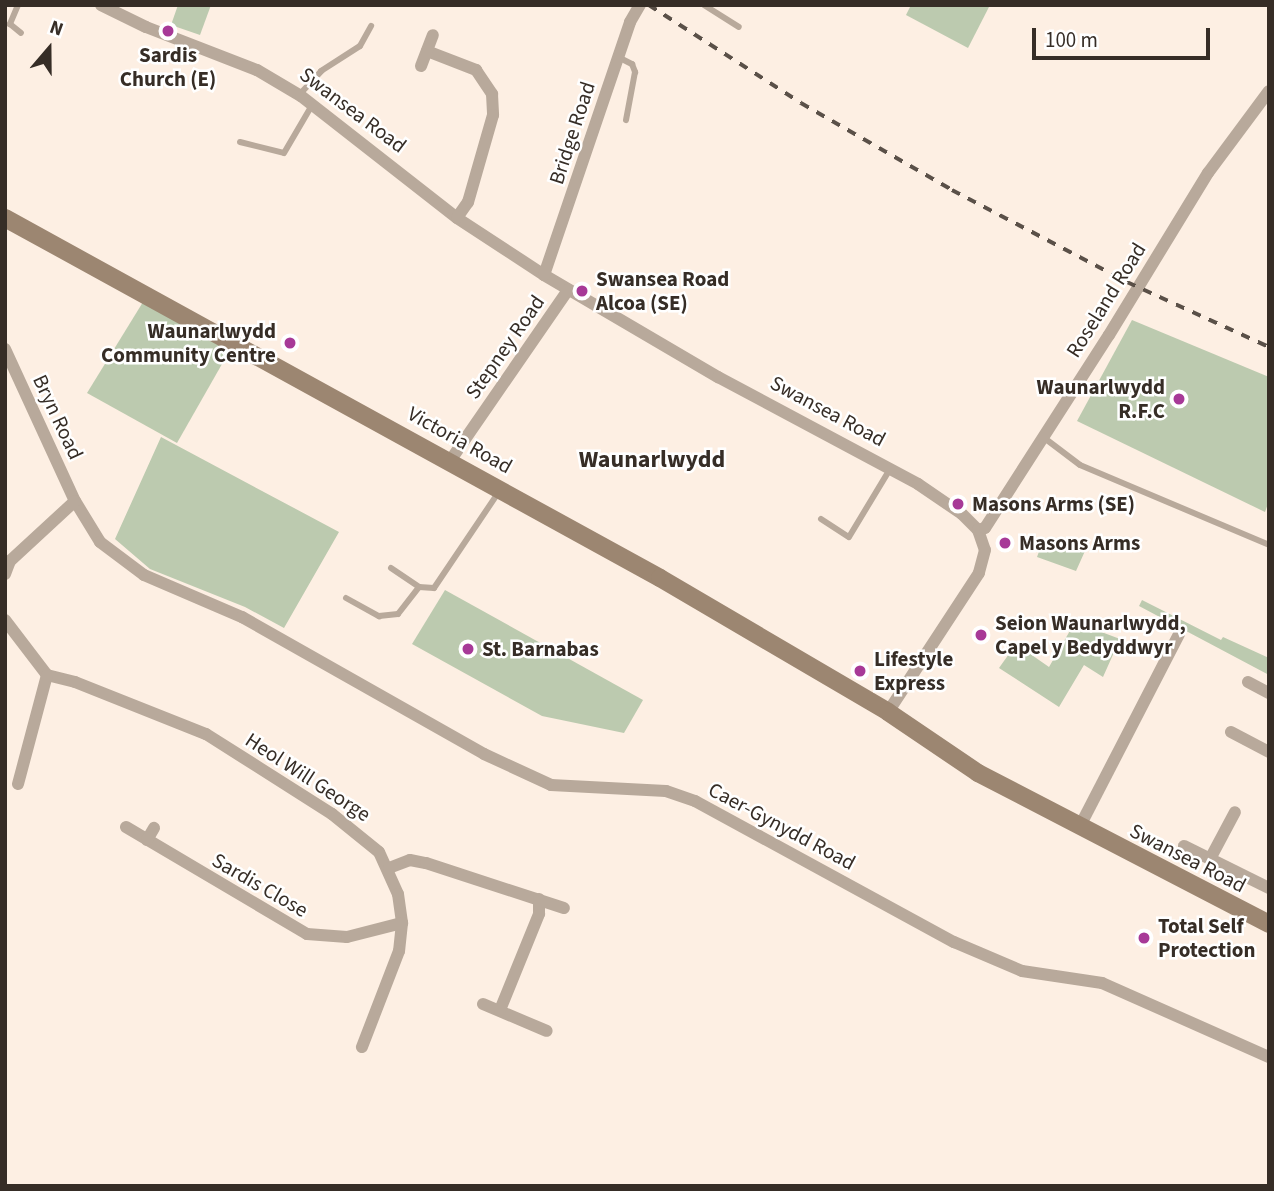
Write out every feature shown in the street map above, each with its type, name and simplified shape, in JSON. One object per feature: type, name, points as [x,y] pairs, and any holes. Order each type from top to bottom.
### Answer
[{"type":"main road","name":"Victoria Road","points":[[5,218],[501,488],[888,712]]},
{"type":"main road","name":"Swansea Road","points":[[888,712],[978,772],[1079,828],[1269,924]]},
{"type":"street","name":"Swansea Road","points":[[101,5],[257,69],[299,94],[457,218],[544,275],[918,484],[978,530]]},
{"type":"street","name":"Bridge Road","points":[[544,275],[630,22],[640,5]]},
{"type":"street","points":[[421,65],[433,34]]},
{"type":"street","points":[[427,51],[476,71],[492,94],[493,115],[468,202],[457,218]]},
{"type":"street","name":"Roseland Road","points":[[978,530],[985,528],[1041,436],[1110,335],[1208,173],[1269,91]]},
{"type":"street","name":"Stepney Road","points":[[450,461],[568,290]]},
{"type":"street","name":"Bryn Road","points":[[5,348],[75,501]]},
{"type":"street","points":[[5,574],[10,561],[75,501]]},
{"type":"street","name":"Caer-Gynydd Road","points":[[75,501],[100,542],[144,575],[242,617],[463,742],[551,785],[666,791],[695,801],[954,942],[1022,971],[1102,983],[1269,1057]]},
{"type":"street","points":[[888,712],[979,573],[985,550],[978,530]]},
{"type":"street","points":[[5,620],[47,675],[18,784]]},
{"type":"street","points":[[1079,828],[1166,645],[1178,635]]},
{"type":"street","name":"Heol Will George","points":[[47,675],[75,682],[206,734],[365,838],[389,868],[402,923],[399,951],[362,1046]]},
{"type":"street","points":[[1248,682],[1269,693]]},
{"type":"street","points":[[1231,732],[1267,747]]},
{"type":"street","points":[[1210,859],[1236,812]]},
{"type":"street","name":"Sardis Close","points":[[126,827],[307,934],[347,937],[402,923]]},
{"type":"street","points":[[146,841],[154,828]]},
{"type":"street","points":[[1184,846],[1269,888]]},
{"type":"street","points":[[389,868],[418,861],[564,908]]},
{"type":"street","points":[[500,1010],[540,914],[539,899]]},
{"type":"street","points":[[483,1004],[547,1031]]},
{"type":"lane","points":[[18,5],[10,24],[21,33]]},
{"type":"lane","points":[[704,5],[740,27]]},
{"type":"lane","points":[[299,94],[315,76],[360,46],[371,26]]},
{"type":"lane","points":[[618,57],[632,64],[635,72],[626,120]]},
{"type":"lane","points":[[240,142],[284,153],[312,105]]},
{"type":"lane","points":[[1041,436],[1080,465],[1269,545]]},
{"type":"lane","points":[[821,519],[849,537],[890,469]]},
{"type":"lane","points":[[391,568],[419,587],[434,588],[501,488]]},
{"type":"lane","points":[[346,598],[373,614],[392,617],[403,610],[419,587]]},
{"type":"green space","points":[[178,5],[211,5],[200,35],[171,25]]},
{"type":"green space","points":[[911,5],[990,5],[968,48],[906,15]]},
{"type":"green space","points":[[143,302],[230,350],[177,443],[87,393]]},
{"type":"green space","name":"Waunarlwydd R.F.C","points":[[1132,320],[1269,377],[1269,501],[1265,512],[1077,421]]},
{"type":"green space","points":[[161,437],[339,532],[284,628],[245,607],[150,569],[115,539]]},
{"type":"green space","points":[[1057,538],[1085,551],[1076,571],[1037,557],[1041,546],[1052,549]]},
{"type":"green space","points":[[445,590],[643,700],[624,733],[542,716],[412,644]]},
{"type":"green space","points":[[1142,600],[1221,640],[1223,637],[1269,658],[1269,675],[1139,606]]},
{"type":"green space","points":[[1075,622],[1120,639],[1103,677],[1084,665],[1059,707],[999,668],[1016,644],[1049,667]]},
{"type":"railway","points":[[649,5],[801,103],[952,190],[1127,282],[1269,347]]},
{"type":"place","name":"Sardis Church (E)","points":[[168,31]]},
{"type":"place","name":"Swansea Road Alcoa (SE)","points":[[582,291]]},
{"type":"place","name":"Waunarlwydd Community Centre","points":[[290,343]]},
{"type":"place","name":"Waunarlwydd R.F.C","points":[[1179,399]]},
{"type":"place","name":"Masons Arms (SE)","points":[[958,504]]},
{"type":"place","name":"Masons Arms","points":[[1005,543]]},
{"type":"place","name":"Seion Waunarlwydd, Capel y Bedyddwyr","points":[[981,635]]},
{"type":"place","name":"St. Barnabas","points":[[468,649]]},
{"type":"place","name":"Lifestyle Express","points":[[860,671]]},
{"type":"place","name":"Total Self Protection","points":[[1144,938]]},
{"type":"district","name":"Waunarlwydd","points":[[652,460]]}]
